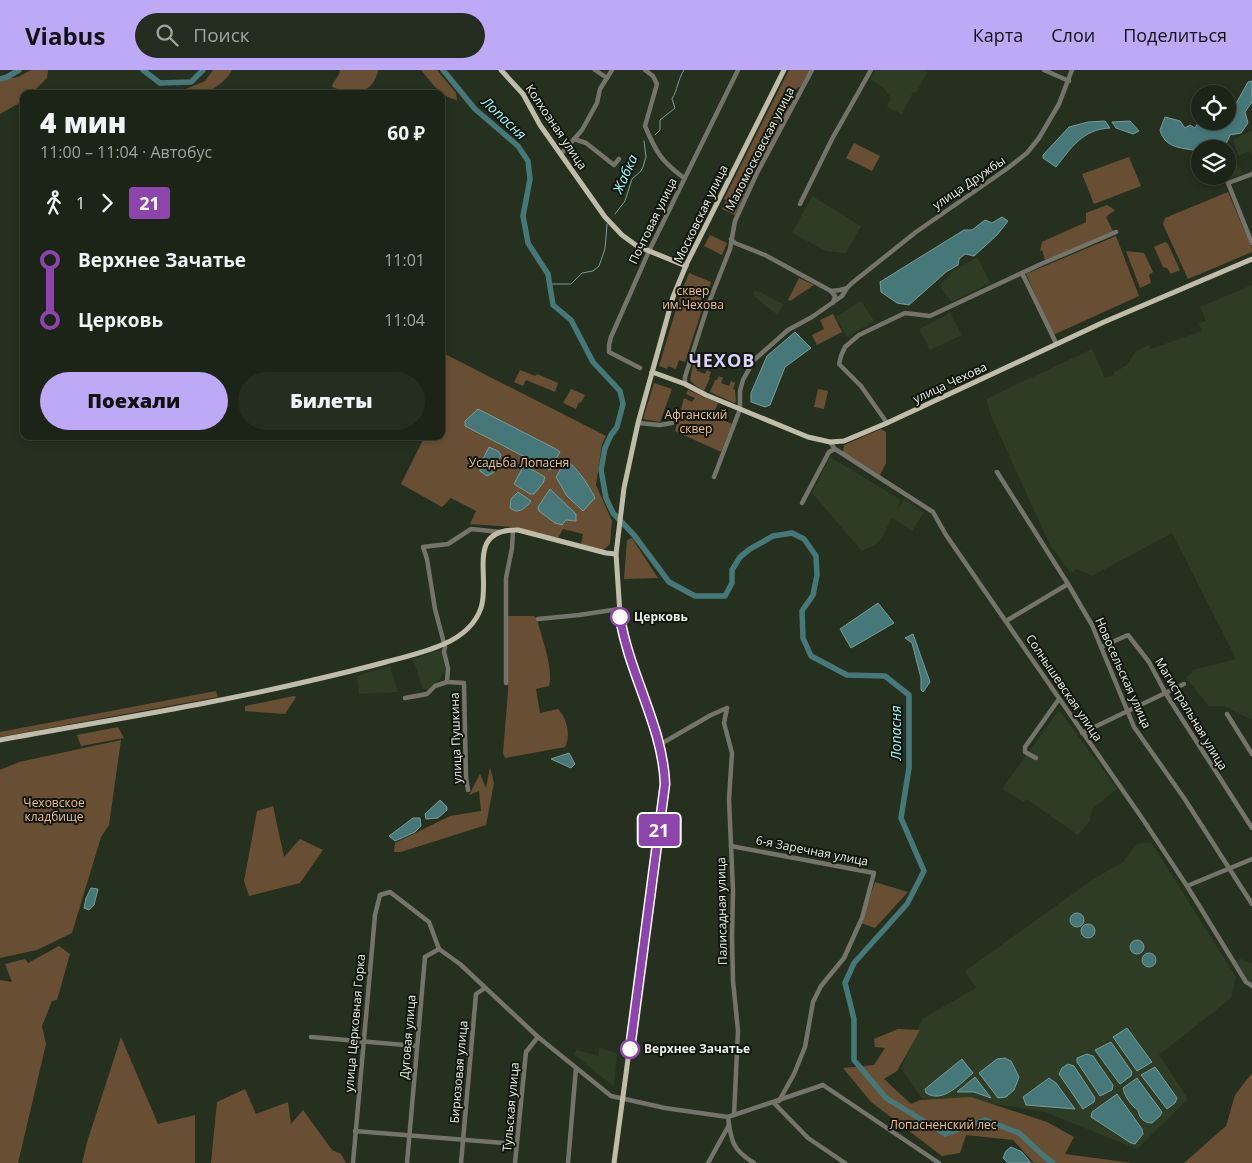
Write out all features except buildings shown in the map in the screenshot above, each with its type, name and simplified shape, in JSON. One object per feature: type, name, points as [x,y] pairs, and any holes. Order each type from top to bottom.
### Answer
[{"type":"main road","name":"Колхозная улица","points":[[501,70],[523,94],[540,125],[605,217],[622,235],[637,246],[686,266]]},
{"type":"main road","name":"Московская улица","points":[[614,1163],[665,784],[664,766],[659,745],[628,652],[619,609],[616,554],[628,460],[673,296],[686,266],[784,70]]},
{"type":"main road","name":"улица Чехова","points":[[652,372],[685,384],[706,395],[808,437],[830,442],[844,441],[887,423],[1056,344],[1252,259]]},
{"type":"main road","points":[[0,740],[288,687],[401,658],[444,644],[460,636],[476,618],[481,608],[485,544],[500,532],[513,530],[616,554]]},
{"type":"street","points":[[595,70],[607,78]]},
{"type":"street","points":[[561,154],[582,130],[592,114],[600,89],[612,70]]},
{"type":"street","points":[[645,70],[653,76],[657,84],[645,126],[662,160],[684,178]]},
{"type":"street","name":"Почтовая улица","points":[[640,368],[609,352],[608,345],[648,251],[684,178],[693,164],[738,70]]},
{"type":"street","name":"Маломосковская улица","points":[[731,239],[735,221],[745,198],[812,70]]},
{"type":"street","points":[[800,204],[832,139],[871,70]]},
{"type":"street","points":[[1044,70],[1069,81]]},
{"type":"street","name":"улица Дружбы","points":[[714,477],[740,409],[740,391],[747,371],[754,360],[788,330],[812,318],[842,296],[847,288],[916,232],[1027,153],[1039,138],[1055,111],[1072,70]]},
{"type":"street","points":[[574,139],[586,143],[614,165],[619,159]]},
{"type":"street","points":[[1252,174],[1228,183],[1252,243]]},
{"type":"street","points":[[887,423],[861,386],[839,364],[841,356],[849,343],[859,335],[905,313],[930,316],[1116,232]]},
{"type":"street","points":[[731,239],[732,242],[765,256],[831,291],[835,296],[833,303]]},
{"type":"street","points":[[685,384],[685,377],[708,305],[730,249],[731,239]]},
{"type":"street","points":[[730,249],[738,244]]},
{"type":"street","points":[[1022,273],[1056,344]]},
{"type":"street","name":"улица Дружбы","points":[[831,291],[847,288]]},
{"type":"street","points":[[638,423],[660,425],[672,423]]},
{"type":"street","name":"Солнышевская улица","points":[[830,442],[835,449],[933,512],[946,535],[1187,886],[1246,982],[1252,986]]},
{"type":"street","points":[[802,503],[829,452],[835,449]]},
{"type":"street","name":"Новосельская улица","points":[[997,472],[1092,625],[1134,726],[1184,798],[1252,904]]},
{"type":"street","name":"улица Пушкина","points":[[468,790],[464,682],[447,682],[448,668],[441,627],[435,608],[428,559],[423,547],[448,544],[471,529],[500,532]]},
{"type":"street","points":[[506,683],[506,578],[512,548],[513,530]]},
{"type":"street","points":[[1006,621],[1068,584]]},
{"type":"street","points":[[538,619],[619,609]]},
{"type":"street","name":"Магистральная улица","points":[[1101,647],[1128,635],[1149,662],[1166,694],[1252,828]]},
{"type":"street","points":[[405,698],[427,694],[435,686],[447,682]]},
{"type":"street","points":[[1082,733],[1184,684]]},
{"type":"street","points":[[1036,758],[1025,752],[1025,747],[1059,699]]},
{"type":"street","name":"Палисадная улица","points":[[659,745],[727,708],[724,723],[732,752],[729,798],[733,981],[738,1031],[734,1115]]},
{"type":"street","points":[[1227,714],[1252,754]]},
{"type":"street","name":"6-я Заречная улица","points":[[731,846],[874,873],[862,918],[844,958],[821,986],[813,1002],[805,1047],[794,1074],[776,1102]]},
{"type":"street","points":[[1187,886],[1252,859]]},
{"type":"street","name":"улица Церковная Горка","points":[[353,1163],[354,1131],[375,915],[380,895],[390,892],[429,922],[439,949]]},
{"type":"street","points":[[439,949],[460,964],[538,1037],[611,1096],[665,1108],[728,1117],[823,1085],[939,1163]]},
{"type":"street","name":"Дуговая улица","points":[[407,1163],[425,957],[439,949]]},
{"type":"street","name":"Бирюзовая улица","points":[[461,1163],[476,994],[485,988]]},
{"type":"street","points":[[311,1037],[417,1046]]},
{"type":"street","name":"Тульская улица","points":[[515,1163],[526,1052],[538,1037]]},
{"type":"street","points":[[568,1163],[576,1068]]},
{"type":"street","points":[[776,1102],[808,1138],[845,1163]]},
{"type":"street","points":[[728,1117],[735,1148],[754,1163]]},
{"type":"street","points":[[708,1163],[729,1125]]},
{"type":"street","points":[[354,1131],[517,1144]]},
{"type":"shaded area","points":[[875,70],[928,70],[916,93],[913,92],[902,114],[887,107],[891,98],[884,88],[870,79]]},
{"type":"shaded area","points":[[1252,130],[1252,156],[1250,151],[1238,156],[1236,140],[1233,140]]},
{"type":"shaded area","points":[[1238,165],[1242,174],[1236,176],[1236,166]]},
{"type":"shaded area","points":[[812,196],[861,226],[846,253],[826,251],[792,233]]},
{"type":"shaded area","points":[[977,257],[990,283],[951,302],[940,286],[953,271]]},
{"type":"shaded area","points":[[1252,285],[1252,720],[1224,706],[1209,706],[1186,678],[1193,670],[1236,659],[1172,533],[1092,576],[1077,569],[1071,573],[1050,545],[992,418],[986,399],[1092,349],[1105,378],[1114,375],[1114,372],[1126,366],[1135,352],[1149,345],[1151,349],[1201,331],[1199,323],[1206,321],[1200,307]]},
{"type":"shaded area","points":[[755,291],[783,304],[778,315],[753,294]]},
{"type":"shaded area","points":[[861,301],[874,321],[847,337],[836,317]]},
{"type":"shaded area","points":[[950,313],[962,335],[930,350],[919,329]]},
{"type":"shaded area","points":[[830,457],[901,500],[897,510],[904,499],[924,512],[912,531],[892,518],[881,539],[875,545],[862,551],[812,493]]},
{"type":"shaded area","points":[[441,650],[445,668],[440,679],[428,689],[423,689],[413,659]]},
{"type":"shaded area","points":[[390,666],[398,692],[359,694],[357,676]]},
{"type":"shaded area","points":[[1059,710],[1117,789],[1092,809],[1090,821],[1078,835],[1026,799],[1024,802],[1002,789]]},
{"type":"shaded area","points":[[1151,842],[1236,977],[1231,998],[1159,1055],[1188,1099],[1137,1149],[1045,1112],[970,1100],[922,1098],[901,1069],[922,1019],[976,988],[965,971],[1092,880],[1123,862],[1137,844]]},
{"type":"shaded area","points":[[1241,959],[1252,964],[1252,982],[1246,980],[1234,961]]},
{"type":"shaded area","points":[[599,1048],[617,1053],[614,1087],[574,1054],[577,1050],[598,1056]]},
{"type":"green space","points":[[31,70],[48,70],[47,78],[35,90],[20,90],[20,103],[0,114],[0,80],[18,77]]},
{"type":"green space","points":[[213,70],[232,70],[223,81],[210,90],[183,90],[205,81]]},
{"type":"green space","points":[[340,70],[378,70],[375,80],[365,90],[341,90],[332,87]]},
{"type":"green space","points":[[421,70],[437,70],[456,93],[457,100],[446,96],[445,90],[439,90]]},
{"type":"green space","points":[[789,70],[810,70],[800,87],[797,88],[789,105],[790,108],[760,163],[748,180],[749,184],[735,215],[722,209],[726,200],[724,199]]},
{"type":"green space","points":[[854,143],[880,156],[872,171],[846,158]]},
{"type":"green space","points":[[1129,157],[1141,186],[1094,204],[1082,174]]},
{"type":"green space","points":[[1228,192],[1252,252],[1188,279],[1163,224],[1165,218]]},
{"type":"green space","points":[[1107,205],[1115,210],[1106,217],[1113,231],[1045,260],[1042,250],[1040,251],[1042,242],[1086,222],[1086,213]]},
{"type":"green space","points":[[710,235],[727,243],[722,255],[704,246]]},
{"type":"green space","points":[[1116,236],[1139,296],[1053,335],[1026,274]]},
{"type":"green space","points":[[1165,242],[1168,244],[1180,270],[1171,274],[1167,268],[1163,267],[1154,247]]},
{"type":"green space","points":[[1126,251],[1144,253],[1153,272],[1149,275],[1151,283],[1140,288]]},
{"type":"green space","name":"сквер им.Чехова","points":[[689,273],[711,282],[685,362],[679,360],[676,369],[668,366],[667,369],[659,366]]},
{"type":"green space","points":[[799,278],[814,285],[790,301],[788,300]]},
{"type":"green space","points":[[833,314],[842,332],[817,345],[812,335],[824,329],[820,320]]},
{"type":"green space","name":"Усадьба Лопасня","points":[[445,354],[606,436],[602,444],[596,485],[612,521],[610,544],[603,550],[581,544],[583,534],[563,529],[558,538],[513,527],[470,524],[476,511],[451,498],[442,507],[401,484],[423,440],[445,440]]},
{"type":"green space","points":[[693,364],[698,366],[697,371],[705,374],[707,370],[711,372],[704,391],[690,380]]},
{"type":"green space","points":[[520,370],[535,376],[537,374],[558,383],[555,392],[526,380],[523,386],[514,382]]},
{"type":"green space","points":[[719,376],[723,378],[721,383],[729,386],[731,381],[735,383],[733,389],[735,390],[736,402],[734,403],[710,392],[715,380]]},
{"type":"green space","points":[[654,383],[672,389],[660,422],[643,419]]},
{"type":"green space","points":[[571,389],[585,395],[576,409],[563,403]]},
{"type":"green space","points":[[818,389],[828,391],[824,409],[814,407]]},
{"type":"green space","name":"Афганский сквер","points":[[688,390],[718,403],[713,415],[732,424],[721,452],[675,431],[684,398],[692,402],[695,398],[686,394]]},
{"type":"green space","points":[[881,429],[886,432],[886,463],[880,475],[843,452],[844,445]]},
{"type":"green space","points":[[632,538],[658,578],[624,579],[627,540]]},
{"type":"green space","points":[[508,616],[534,616],[537,619],[550,671],[549,686],[536,689],[540,713],[558,709],[561,713],[566,722],[568,733],[565,747],[505,758],[503,753],[508,692]]},
{"type":"green space","points":[[216,691],[218,697],[0,737],[0,732]]},
{"type":"green space","points":[[296,697],[285,714],[245,711],[245,706]]},
{"type":"green space","points":[[118,727],[124,738],[81,746],[77,735]]},
{"type":"green space","name":"Чеховское кладбище","points":[[121,740],[109,825],[101,837],[72,933],[37,950],[0,958],[0,770],[19,762]]},
{"type":"green space","points":[[490,767],[494,783],[486,825],[401,852],[394,852],[395,843],[450,816],[481,811],[479,791],[469,795],[480,774],[486,788]]},
{"type":"green space","points":[[273,806],[284,857],[300,839],[323,850],[300,883],[249,896],[244,881],[257,811]]},
{"type":"green space","points":[[875,882],[908,892],[875,928],[861,923]]},
{"type":"green space","points":[[59,946],[70,954],[57,1000],[52,1001],[42,1026],[46,1044],[18,1163],[0,1163],[0,980],[12,982],[5,964],[25,959],[28,963]]},
{"type":"green space","name":"Лопасненский лес","points":[[898,1029],[920,1030],[897,1071],[884,1079],[911,1104],[920,1100],[971,1097],[1047,1122],[1074,1137],[1065,1154],[1132,1163],[1034,1163],[1013,1140],[966,1135],[960,1153],[942,1156],[871,1102],[843,1068],[874,1065],[885,1048],[875,1047],[874,1039]]},
{"type":"green space","points":[[121,1037],[158,1124],[195,1115],[195,1163],[82,1163]]},
{"type":"green space","points":[[1252,1073],[1252,1163],[1184,1163],[1226,1126],[1235,1095]]},
{"type":"green space","points":[[245,1089],[256,1114],[288,1102],[291,1124],[303,1110],[332,1150],[341,1154],[346,1163],[211,1163],[217,1102]]},
{"type":"water","points":[[1252,81],[1252,102],[1245,112],[1248,123],[1241,133],[1230,135],[1228,140],[1191,140],[1191,150],[1170,144],[1162,136],[1160,130],[1165,117],[1180,121],[1185,128],[1190,125],[1191,130],[1236,130],[1236,104],[1248,82]]},
{"type":"water","points":[[1105,121],[1110,128],[1092,132],[1078,141],[1056,167],[1043,158],[1043,155],[1069,127],[1088,122]]},
{"type":"water","points":[[1130,121],[1139,131],[1133,134],[1116,128],[1112,122]]},
{"type":"water","points":[[1002,217],[1008,221],[997,235],[974,256],[965,254],[959,259],[958,265],[946,272],[909,305],[897,303],[881,292],[880,282],[964,230],[972,230],[985,220],[992,223]]},
{"type":"water","points":[[795,332],[811,348],[785,367],[770,405],[765,407],[751,402],[751,393],[767,356]]},
{"type":"water","points":[[478,409],[560,452],[550,470],[465,426],[465,421]]},
{"type":"water","points":[[489,447],[498,451],[501,455],[494,472],[487,476],[480,471],[480,465]]},
{"type":"water","points":[[566,460],[582,477],[595,498],[583,511],[567,496],[556,477]]},
{"type":"water","points":[[524,465],[545,477],[543,483],[534,494],[530,494],[514,484]]},
{"type":"water","points":[[550,489],[576,514],[576,521],[566,520],[562,525],[555,523],[539,511],[538,507]]},
{"type":"water","points":[[518,492],[531,501],[524,508],[516,511],[510,508],[511,499]]},
{"type":"water","points":[[878,603],[894,623],[851,648],[840,629]]},
{"type":"water","points":[[913,634],[930,682],[923,692],[921,690],[921,678],[912,643],[905,638]]},
{"type":"water","points":[[569,753],[575,764],[571,768],[551,759]]},
{"type":"water","points":[[440,800],[447,807],[447,810],[438,818],[426,819],[425,814]]},
{"type":"water","points":[[413,818],[420,818],[421,826],[415,832],[395,841],[389,836]]},
{"type":"water","points":[[91,888],[98,889],[94,905],[89,910],[84,908]]},
{"type":"water","points":[[1074,913],[1080,913],[1084,920],[1080,927],[1074,927],[1070,923],[1070,917]]},
{"type":"water","points":[[1085,924],[1091,924],[1095,931],[1091,938],[1085,938],[1081,934],[1081,928]]},
{"type":"water","points":[[1134,940],[1140,940],[1144,947],[1140,954],[1134,954],[1130,950],[1130,944]]},
{"type":"water","points":[[1146,953],[1152,953],[1156,960],[1152,967],[1146,967],[1142,963],[1142,957]]},
{"type":"water","points":[[1127,1028],[1152,1062],[1137,1071],[1113,1037]]},
{"type":"water","points":[[1111,1042],[1132,1072],[1131,1076],[1120,1084],[1095,1050]]},
{"type":"water","points":[[1087,1054],[1093,1056],[1113,1085],[1112,1090],[1100,1096],[1077,1062],[1077,1058]]},
{"type":"water","points":[[1005,1058],[1011,1061],[1019,1077],[1014,1090],[1006,1097],[998,1098],[979,1073],[997,1059]]},
{"type":"water","points":[[962,1059],[973,1073],[957,1087],[945,1094],[932,1096],[926,1093],[925,1089]]},
{"type":"water","points":[[1068,1064],[1074,1066],[1095,1098],[1094,1102],[1083,1109],[1059,1074],[1062,1068]]},
{"type":"water","points":[[1155,1067],[1177,1098],[1175,1103],[1167,1109],[1141,1075]]},
{"type":"water","points":[[975,1077],[991,1098],[974,1092],[957,1092]]},
{"type":"water","points":[[1049,1078],[1056,1083],[1075,1109],[1026,1105],[1023,1097]]},
{"type":"water","points":[[1137,1078],[1162,1112],[1152,1123],[1142,1120],[1138,1110],[1126,1097],[1123,1088]]},
{"type":"water","points":[[1117,1094],[1142,1129],[1143,1134],[1135,1144],[1091,1117],[1092,1112]]},
{"type":"water","points":[[1011,1147],[1022,1152],[1031,1163],[1008,1163],[1003,1158],[1006,1151]]},
{"type":"waterway","name":"Лопасня","points":[[0,79],[19,70]]},
{"type":"waterway","name":"Лопасня","points":[[143,70],[160,83],[191,82],[203,70]]},
{"type":"waterway","name":"Лопасня","points":[[443,70],[475,109],[518,146],[528,161],[530,179],[523,216],[528,243],[548,274],[553,305],[571,320],[593,362],[620,391],[623,404],[617,427],[605,448],[601,470],[606,498],[613,513],[634,535],[669,582],[695,596],[725,596],[732,583],[732,570],[740,557],[773,536],[792,533],[804,539],[816,556],[817,575],[813,595],[802,611],[803,638],[811,656],[847,675],[885,676],[909,695],[909,768],[901,818],[924,871],[907,904],[854,963],[845,983],[854,1019],[854,1060],[886,1098],[945,1134],[985,1120],[1019,1133],[1053,1163]]},
{"type":"waterway","name":"Жабка","points":[[655,135],[660,130],[660,120],[675,108],[672,99],[684,70]]},
{"type":"waterway","name":"Жабка","points":[[615,214],[625,201],[632,179],[643,167],[646,157],[644,141]]},
{"type":"waterway","name":"Жабка","points":[[550,284],[571,284],[582,273],[593,271],[599,266],[605,249],[607,224]]},
{"type":"bus line","name":"21","points":[[620,617],[622,633],[659,745],[664,766],[665,784],[630,1049]]},
{"type":"place","name":"Церковь","points":[[620,617]]},
{"type":"place","name":"Верхнее Зачатье","points":[[630,1049]]},
{"type":"district","name":"ЧЕХОВ","points":[[722,361]]}]
